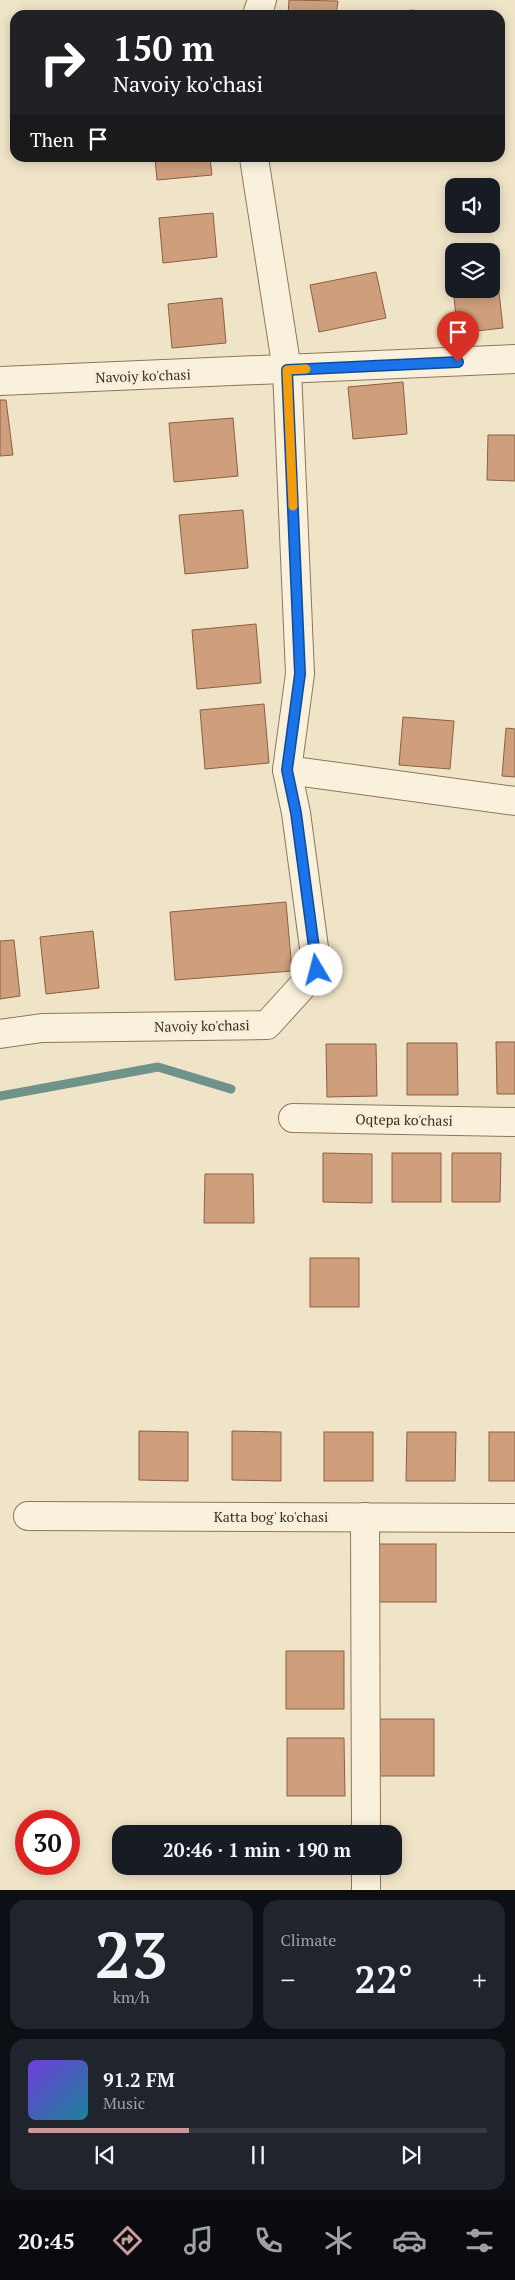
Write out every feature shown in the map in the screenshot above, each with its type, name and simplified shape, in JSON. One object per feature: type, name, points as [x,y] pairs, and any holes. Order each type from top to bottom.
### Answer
[{"type":"street","points":[[255,162],[287,370]]},
{"type":"street","name":"Navoiy ko'chasi","points":[[0,381],[515,359]]},
{"type":"street","name":"Navoiy ko'chasi","points":[[0,1034],[42,1028],[267,1025],[317,970],[296,813],[287,770],[300,674],[287,370]]},
{"type":"street","points":[[287,770],[515,801]]},
{"type":"street","name":"Oqtepa ko'chasi","points":[[293,1118],[515,1122]]},
{"type":"street","name":"Katta bog' ko'chasi","points":[[28,1516],[515,1518]]},
{"type":"street","points":[[365,1518],[366,1825]]},
{"type":"street","points":[[366,1875],[366,1890]]},
{"type":"building","points":[[289,0],[338,1],[337,10],[288,10]]},
{"type":"building","points":[[155,162],[210,162],[212,175],[157,180]]},
{"type":"building","points":[[213,213],[217,257],[163,263],[159,218]]},
{"type":"building","points":[[376,272],[386,318],[319,332],[310,285]]},
{"type":"building","points":[[222,298],[226,343],[172,348],[168,304]]},
{"type":"building","points":[[454,298],[500,298],[503,328],[458,333]]},
{"type":"building","points":[[403,382],[407,434],[353,439],[348,387]]},
{"type":"building","points":[[0,400],[6,400],[13,455],[0,456]]},
{"type":"building","points":[[233,418],[238,476],[174,482],[169,423]]},
{"type":"building","points":[[488,435],[515,435],[515,481],[487,480]]},
{"type":"building","points":[[243,510],[248,568],[185,574],[179,515]]},
{"type":"building","points":[[256,624],[261,683],[197,689],[192,630]]},
{"type":"building","points":[[264,704],[269,763],[205,769],[200,710]]},
{"type":"building","points":[[403,717],[454,721],[450,769],[399,765]]},
{"type":"building","points":[[506,728],[515,729],[515,777],[502,776]]},
{"type":"building","points":[[286,902],[292,971],[175,980],[170,912]]},
{"type":"building","points":[[93,931],[99,988],[46,994],[40,937]]},
{"type":"building","points":[[14,940],[20,996],[0,999],[0,941]]},
{"type":"building","points":[[496,1042],[515,1042],[515,1094],[497,1094]]},
{"type":"building","points":[[407,1043],[457,1043],[458,1095],[407,1095]]},
{"type":"building","points":[[326,1044],[376,1044],[377,1096],[327,1097]]},
{"type":"building","points":[[323,1153],[372,1154],[372,1203],[323,1202]]},
{"type":"building","points":[[392,1153],[441,1153],[441,1202],[392,1202]]},
{"type":"building","points":[[452,1153],[501,1153],[500,1202],[452,1202]]},
{"type":"building","points":[[205,1174],[253,1174],[254,1223],[204,1223]]},
{"type":"building","points":[[310,1258],[359,1258],[359,1307],[310,1307]]},
{"type":"building","points":[[139,1431],[188,1432],[188,1481],[139,1480]]},
{"type":"building","points":[[232,1431],[281,1432],[281,1481],[232,1480]]},
{"type":"building","points":[[324,1432],[373,1432],[373,1481],[324,1481]]},
{"type":"building","points":[[407,1432],[456,1432],[455,1481],[406,1481]]},
{"type":"building","points":[[489,1432],[515,1432],[515,1481],[489,1481]]},
{"type":"building","points":[[378,1544],[436,1544],[436,1602],[378,1602]]},
{"type":"building","points":[[286,1651],[344,1651],[344,1709],[286,1709]]},
{"type":"building","points":[[377,1719],[434,1719],[434,1776],[377,1776]]},
{"type":"building","points":[[287,1738],[344,1738],[345,1796],[287,1796]]},
{"type":"waterway","points":[[0,1096],[158,1067],[231,1089]]},
{"type":"slow traffic","points":[[293,506],[287,370],[306,369]]},
{"type":"route","points":[[317,970],[296,813],[287,770],[300,674],[287,370],[458,362]]}]
